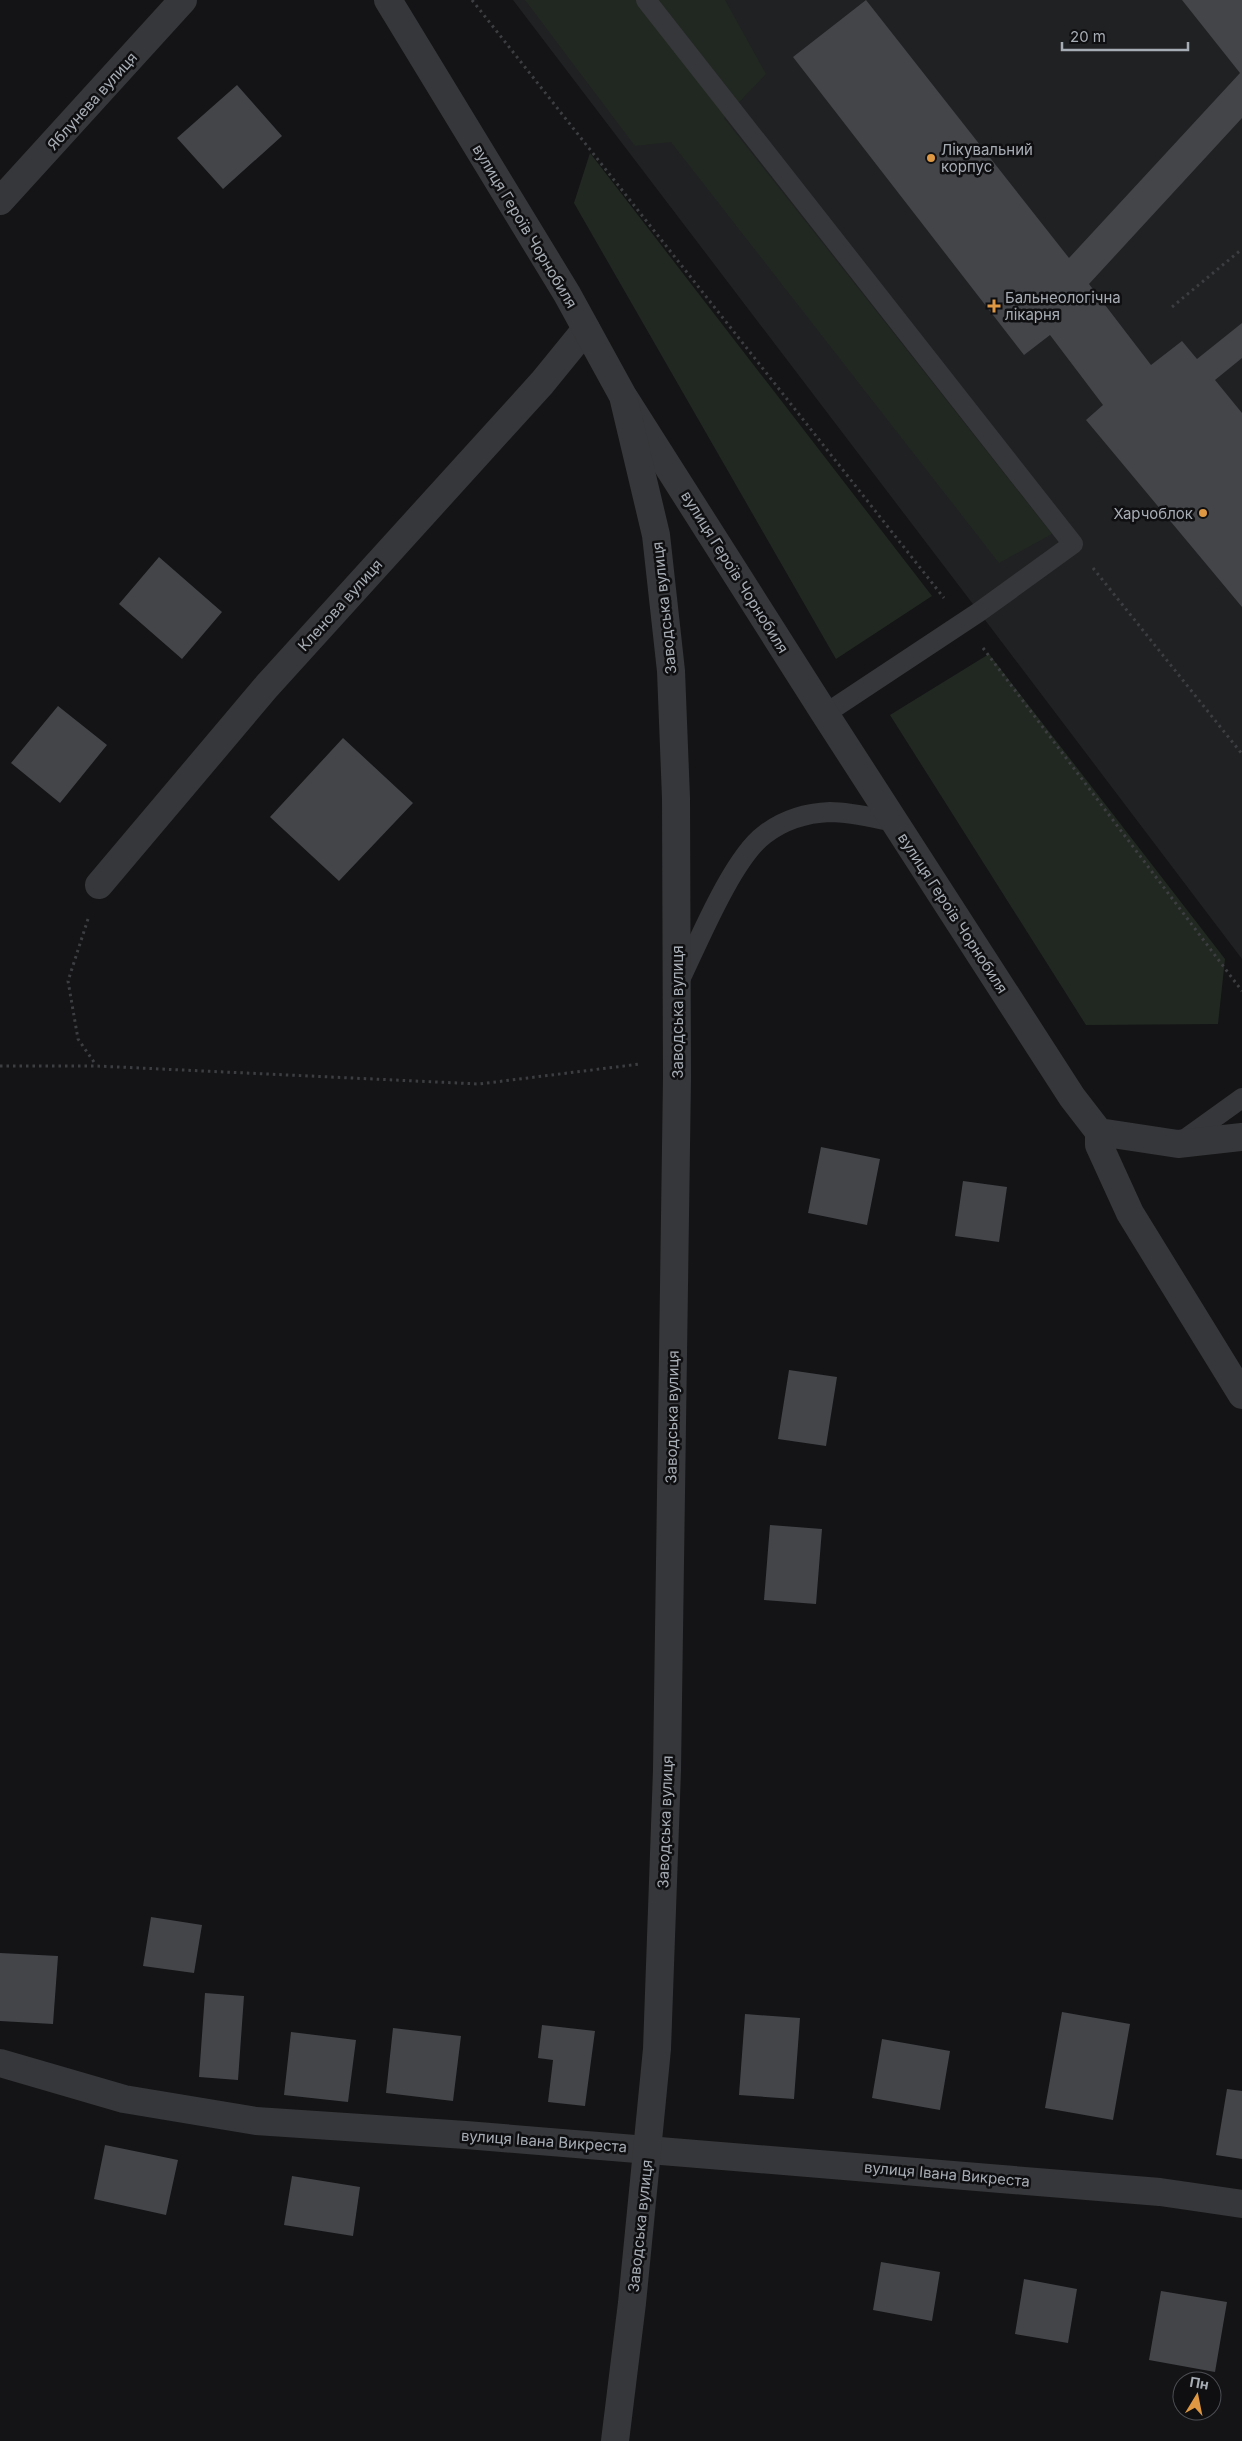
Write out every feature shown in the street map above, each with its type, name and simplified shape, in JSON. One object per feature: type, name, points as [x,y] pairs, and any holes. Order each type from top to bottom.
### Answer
[{"type":"street","name":"Яблунева вулиця","points":[[0,201],[184,0]]},
{"type":"street","name":"вулиця Героїв Чорнобиля","points":[[388,0],[586,330],[623,396],[894,822],[1072,1097],[1099,1132]]},
{"type":"street","name":"Кленова вулиця","points":[[99,885],[267,686],[542,383],[586,330]]},
{"type":"street","name":"Заводська вулиця","points":[[616,2441],[648,2149],[657,2048],[667,1770],[677,1060],[676,798],[671,671],[656,535],[623,396]]},
{"type":"street","points":[[1242,1137],[1178,1144],[1099,1132],[1100,1145],[1130,1213],[1242,1394]]},
{"type":"street","name":"вулиця Івана Викреста","points":[[0,2063],[124,2099],[256,2121],[648,2149],[1160,2192],[1242,2204]]},
{"type":"lane","points":[[646,0],[1073,544],[964,622],[825,714]]},
{"type":"lane","points":[[677,986],[717,903],[744,857],[762,836],[788,819],[831,812],[894,822]]},
{"type":"lane","points":[[1178,1144],[1242,1098]]},
{"type":"path","points":[[472,0],[964,622],[1242,990]]},
{"type":"path","points":[[1172,307],[1242,249]]},
{"type":"path","points":[[1073,544],[1242,754]]},
{"type":"path","points":[[97,1066],[78,1039],[68,981],[99,885]]},
{"type":"path","points":[[0,1066],[97,1066],[480,1084],[677,1060]]},
{"type":"shaded area","name":"Бальнеологічна лікарня","points":[[513,0],[1242,0],[1242,959],[979,612]]},
{"type":"shaded area","points":[[525,0],[725,0],[766,74],[724,118],[1052,534],[999,563],[671,142],[635,146]]},
{"type":"shaded area","points":[[590,153],[932,596],[836,659],[574,203]]},
{"type":"shaded area","points":[[989,654],[1225,959],[1218,1024],[1086,1025],[890,715]]},
{"type":"building","points":[[866,0],[1069,258],[1240,73],[1182,0],[1242,0],[1242,118],[1089,284],[1151,365],[1182,341],[1197,359],[1242,323],[1242,358],[1215,380],[1242,413],[1242,607],[1086,420],[1103,405],[1050,335],[1024,355],[793,57]]},
{"type":"building","points":[[237,85],[282,136],[223,189],[177,138]]},
{"type":"building","points":[[159,557],[222,612],[182,659],[119,604]]},
{"type":"building","points":[[58,706],[107,745],[60,803],[11,763]]},
{"type":"building","points":[[343,738],[413,803],[339,881],[270,817]]},
{"type":"building","points":[[821,1147],[880,1159],[867,1225],[808,1213]]},
{"type":"building","points":[[963,1181],[1007,1187],[999,1242],[955,1236]]},
{"type":"building","points":[[789,1370],[837,1377],[826,1446],[778,1439]]},
{"type":"building","points":[[770,1525],[822,1529],[816,1604],[764,1600]]},
{"type":"building","points":[[151,1917],[202,1925],[194,1973],[143,1966]]},
{"type":"building","points":[[0,1953],[58,1956],[53,2024],[0,2021]]},
{"type":"building","points":[[205,1993],[244,1996],[238,2080],[199,2077]]},
{"type":"building","points":[[1062,2012],[1130,2024],[1113,2120],[1045,2108]]},
{"type":"building","points":[[745,2014],[800,2018],[794,2099],[739,2095]]},
{"type":"building","points":[[542,2025],[595,2031],[585,2106],[548,2102],[553,2060],[538,2058]]},
{"type":"building","points":[[393,2028],[461,2036],[453,2101],[386,2093]]},
{"type":"building","points":[[291,2032],[356,2040],[348,2102],[284,2095]]},
{"type":"building","points":[[882,2039],[950,2051],[940,2110],[872,2098]]},
{"type":"building","points":[[1227,2089],[1242,2091],[1242,2159],[1216,2155]]},
{"type":"building","points":[[105,2145],[178,2160],[166,2215],[94,2199]]},
{"type":"building","points":[[292,2176],[360,2187],[353,2236],[284,2225]]},
{"type":"building","points":[[881,2262],[940,2272],[932,2321],[873,2310]]},
{"type":"building","points":[[1024,2279],[1077,2289],[1068,2343],[1015,2334]]},
{"type":"building","points":[[1161,2291],[1227,2302],[1215,2371],[1149,2360]]},
{"type":"place","name":"Лікувальний корпус","points":[[931,158]]},
{"type":"place","name":"Бальнеологічна лікарня","points":[[994,306]]},
{"type":"place","name":"Харчоблок","points":[[1203,513]]}]
